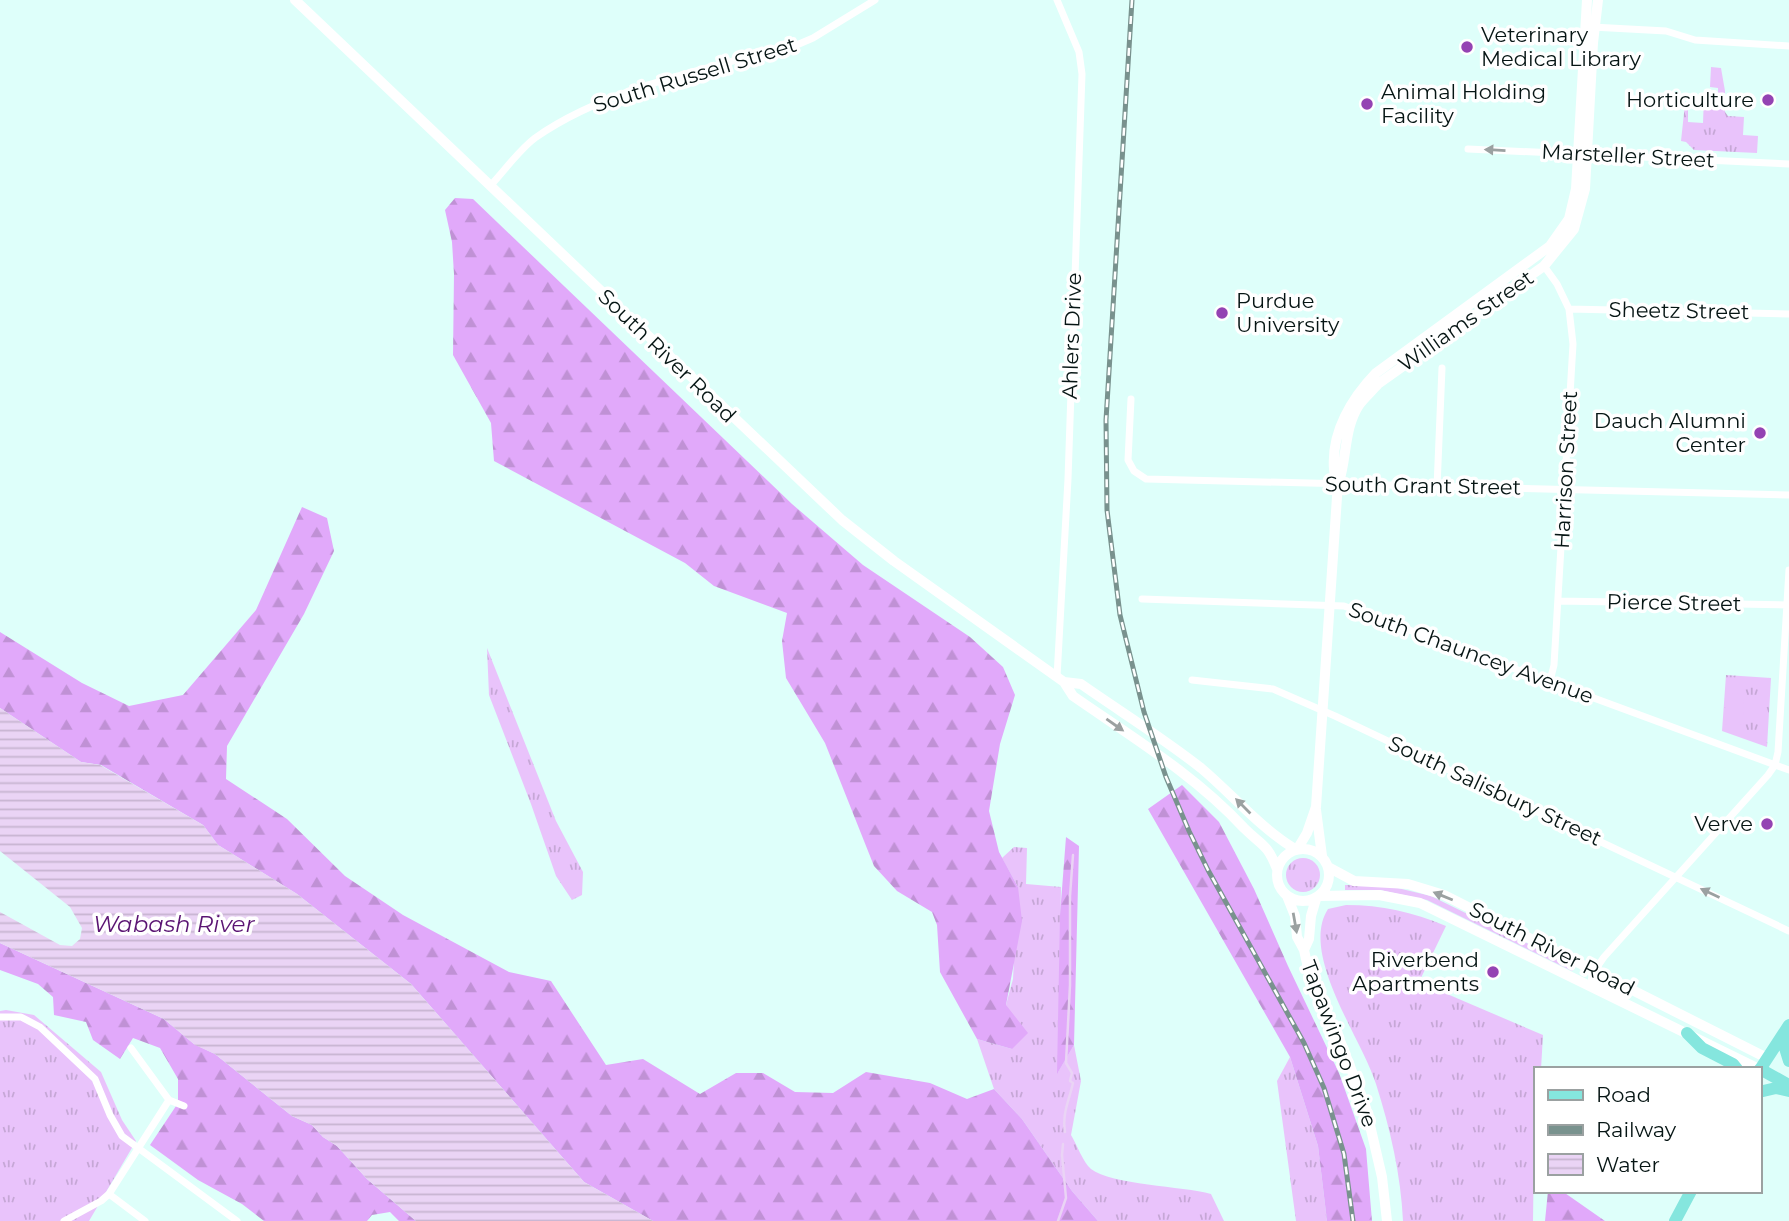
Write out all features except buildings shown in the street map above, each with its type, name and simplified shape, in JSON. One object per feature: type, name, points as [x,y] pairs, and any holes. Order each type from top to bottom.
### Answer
[{"type":"main road","name":"South River Road","points":[[295,0],[842,520],[931,588],[1061,679],[1073,696],[1209,792],[1247,831],[1266,846],[1277,869]]},
{"type":"main road","points":[[1583,154],[1590,27],[1587,0]]},
{"type":"main road","points":[[1590,27],[1598,0]]},
{"type":"main road","name":"Williams Street","points":[[1322,856],[1316,807],[1322,710],[1338,484],[1349,428],[1359,406],[1378,384],[1544,265],[1574,229],[1585,189],[1583,154]]},
{"type":"main road","name":"Williams Street","points":[[1338,484],[1334,468],[1337,439],[1357,394],[1376,373],[1550,246],[1569,219],[1583,154]]},
{"type":"main road","name":"South River Road","points":[[1061,679],[1081,684],[1198,766],[1266,830],[1296,849]]},
{"type":"main road","name":"Williams Street","points":[[1296,849],[1307,833],[1316,807]]},
{"type":"main road","points":[[1296,849],[1314,851],[1322,856],[1328,867],[1328,883],[1318,897],[1301,900],[1287,895],[1278,884],[1277,869],[1281,860],[1296,849]]},
{"type":"main road","name":"South River Road","points":[[1328,867],[1354,881],[1408,884],[1444,895],[1597,967],[1690,1019],[1761,1067]]},
{"type":"main road","name":"Tapawingo Drive","points":[[1287,895],[1310,977],[1341,1043],[1366,1108],[1382,1177],[1387,1221]]},
{"type":"main road","name":"South River Road","points":[[1318,897],[1379,895],[1420,903],[1761,1067]]},
{"type":"main road","name":"Tapawingo Drive","points":[[1304,950],[1318,897]]},
{"type":"main road","points":[[1577,979],[1587,976],[1655,1008],[1690,1019]]},
{"type":"main road","points":[[1761,1067],[1789,1025]]},
{"type":"main road","points":[[1789,1025],[1786,1048],[1789,1061]]},
{"type":"main road","points":[[1687,1033],[1702,1048],[1735,1067]]},
{"type":"main road","points":[[1761,1067],[1789,1069]]},
{"type":"main road","points":[[1761,1067],[1789,1086]]},
{"type":"main road","points":[[1761,1092],[1776,1088],[1789,1091]]},
{"type":"main road","points":[[1675,1221],[1690,1193]]},
{"type":"street","name":"South Russell Street","points":[[491,186],[533,139],[571,116],[605,100],[799,44],[875,0]]},
{"type":"street","name":"Ahlers Drive","points":[[1057,0],[1079,52],[1082,74],[1061,679]]},
{"type":"street","points":[[1590,27],[1666,31],[1695,40],[1789,46]]},
{"type":"street","name":"Marsteller Street","points":[[1468,149],[1789,164]]},
{"type":"street","name":"Harrison Street","points":[[1544,265],[1569,309],[1573,344],[1554,665],[1550,681]]},
{"type":"street","name":"Sheetz Street","points":[[1569,309],[1789,314]]},
{"type":"street","points":[[1437,487],[1443,368]]},
{"type":"street","name":"South Grant Street","points":[[1131,399],[1128,460],[1135,471],[1146,479],[1789,495]]},
{"type":"street","points":[[1597,967],[1775,765],[1789,570]]},
{"type":"street","name":"South Chauncey Avenue","points":[[1142,599],[1344,606],[1789,770]]},
{"type":"street","name":"Pierce Street","points":[[1558,601],[1788,605]]},
{"type":"street","name":"South Salisbury Street","points":[[1192,680],[1273,689],[1789,931]]},
{"type":"street","points":[[0,1017],[22,1017],[40,1027],[89,1071],[99,1086],[117,1130],[237,1221]]},
{"type":"street","points":[[131,1048],[169,1100],[184,1106]]},
{"type":"street","points":[[64,1221],[101,1201],[108,1194],[169,1100]]},
{"type":"street","points":[[108,1194],[145,1221]]},
{"type":"green space","points":[[1711,67],[1721,68],[1725,112],[1728,116],[1744,117],[1743,135],[1758,136],[1757,153],[1694,150],[1681,141],[1685,104],[1688,104],[1688,122],[1703,123],[1704,96],[1718,99],[1718,88],[1710,87]]},
{"type":"green space","points":[[455,198],[473,199],[792,504],[863,565],[970,637],[1003,667],[1015,695],[1000,744],[989,811],[999,852],[1018,887],[1022,921],[1006,1005],[1028,1033],[1012,1049],[977,1039],[940,972],[937,925],[932,912],[897,891],[874,866],[825,743],[786,678],[782,641],[787,613],[714,586],[685,563],[494,461],[491,423],[453,355],[454,274],[452,242],[445,210]]},
{"type":"green space","points":[[302,507],[327,518],[334,551],[304,614],[227,746],[226,779],[287,819],[345,876],[403,915],[509,972],[551,981],[606,1065],[643,1059],[700,1094],[736,1073],[763,1073],[795,1092],[833,1093],[866,1072],[930,1083],[967,1099],[994,1089],[1022,1119],[1072,1191],[1098,1221],[653,1221],[584,1182],[411,984],[297,894],[218,845],[203,825],[101,765],[81,762],[0,708],[0,632],[82,683],[129,706],[183,695],[256,610]]},
{"type":"green space","points":[[487,648],[556,821],[583,872],[582,895],[572,900],[556,876],[489,695]]},
{"type":"green space","points":[[1726,675],[1771,678],[1767,747],[1722,731]]},
{"type":"green space","points":[[1726,693],[1744,694],[1743,725],[1724,724]]},
{"type":"green space","points":[[1182,785],[1219,822],[1254,889],[1339,1073],[1366,1149],[1372,1221],[1327,1221],[1318,1146],[1290,1057],[1148,809]]},
{"type":"green space","points":[[1066,837],[1079,846],[1074,1045],[1057,1074],[1060,915]]},
{"type":"green space","points":[[1014,847],[1027,848],[1026,884],[1061,887],[1058,1072],[1074,1045],[1081,1081],[1071,1135],[1083,1158],[1091,1169],[1114,1179],[1211,1194],[1224,1221],[1098,1221],[1072,1191],[1022,1119],[994,1089],[977,1039],[1012,1049],[1006,1005],[1013,979],[1018,887],[1002,858]]},
{"type":"green space","points":[[1303,858],[1315,863],[1320,875],[1315,887],[1303,892],[1291,887],[1286,875],[1291,863]]},
{"type":"green space","points":[[1345,885],[1385,885],[1431,896],[1575,967],[1572,971],[1427,900],[1380,890],[1345,890]]},
{"type":"green space","points":[[1346,905],[1372,906],[1397,910],[1446,926],[1419,982],[1543,1035],[1541,1067],[1534,1067],[1533,1221],[1403,1221],[1397,1169],[1376,1084],[1336,996],[1321,949],[1321,928],[1328,909]]},
{"type":"green space","points":[[0,943],[164,1019],[194,1044],[215,1054],[292,1116],[312,1125],[323,1137],[337,1146],[367,1179],[416,1221],[399,1221],[390,1212],[372,1215],[367,1221],[264,1221],[242,1204],[198,1180],[150,1145],[178,1103],[178,1079],[160,1048],[133,1038],[120,1059],[93,1040],[86,1022],[54,1015],[53,997],[38,984],[0,970]]},
{"type":"green space","points":[[0,1011],[34,1015],[101,1072],[122,1120],[136,1141],[89,1221],[0,1221]]},
{"type":"green space","points":[[1290,1057],[1318,1146],[1327,1221],[1296,1221],[1277,1081]]},
{"type":"green space","points":[[1548,1193],[1565,1193],[1605,1221],[1545,1221]]},
{"type":"water","name":"Wabash River","points":[[0,708],[81,762],[100,765],[203,825],[218,845],[297,894],[411,984],[584,1182],[653,1221],[416,1221],[367,1179],[337,1146],[323,1137],[312,1125],[292,1116],[215,1054],[195,1045],[164,1019],[0,943],[0,912],[60,945],[72,946],[80,939],[82,928],[70,907],[0,851]]},
{"type":"waterway","points":[[1065,1132],[1065,1113],[1073,1083],[1070,1081],[1072,1073],[1066,1063],[1073,855]]},
{"type":"waterway","points":[[1058,1221],[1066,1198],[1063,1144]]},
{"type":"railway","points":[[1132,0],[1106,420],[1107,510],[1120,615],[1144,712],[1166,777],[1189,831],[1304,1043],[1324,1088],[1344,1154],[1353,1221]]},
{"type":"place","name":"Veterinary Medical Library","points":[[1467,47]]},
{"type":"place","name":"Horticulture","points":[[1768,100]]},
{"type":"place","name":"Animal Holding Facility","points":[[1367,104]]},
{"type":"place","name":"Purdue University","points":[[1222,313]]},
{"type":"place","name":"Dauch Alumni Center","points":[[1760,433]]},
{"type":"place","name":"Verve","points":[[1767,824]]},
{"type":"place","name":"Riverbend Apartments","points":[[1493,972]]}]
